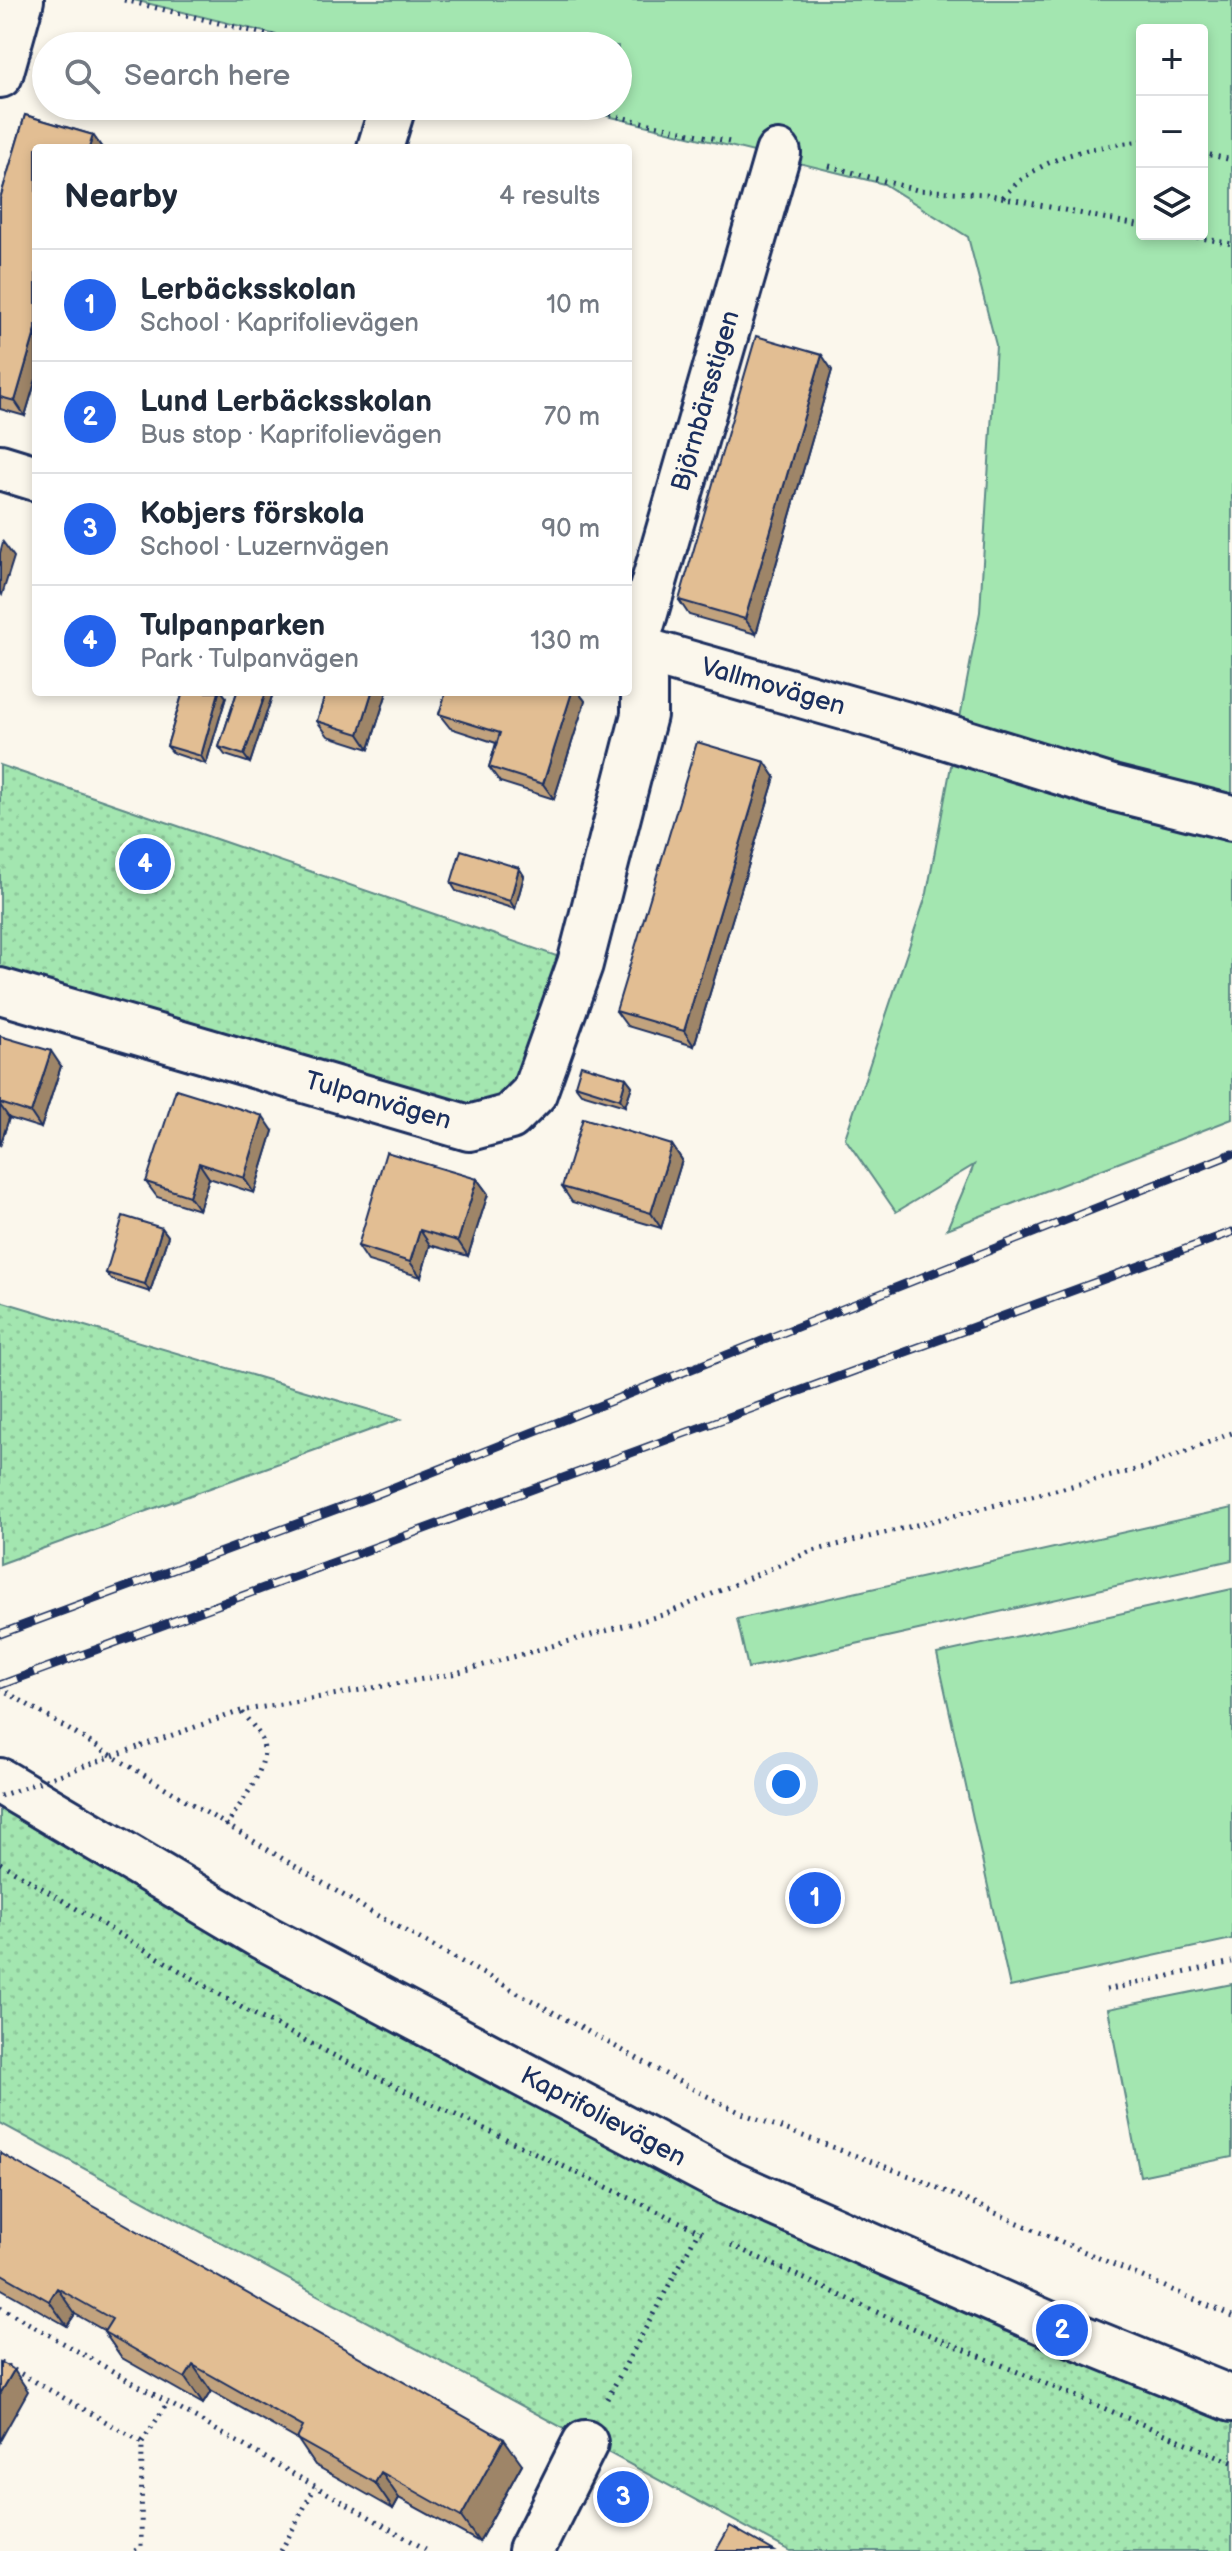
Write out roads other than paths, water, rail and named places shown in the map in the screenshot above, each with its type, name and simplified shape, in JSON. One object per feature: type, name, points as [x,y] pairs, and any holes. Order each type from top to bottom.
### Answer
[{"type":"street","points":[[0,75],[21,0]]},
{"type":"street","points":[[381,144],[389,120]]},
{"type":"street","name":"Björnbärsstigen","points":[[632,644],[778,153]]},
{"type":"street","points":[[0,467],[32,477]]},
{"type":"street","name":"Vallmovägen","points":[[632,647],[918,728],[1112,788],[1232,818]]},
{"type":"street","name":"Tulpanvägen","points":[[0,991],[469,1128],[510,1117],[534,1093],[584,949],[644,715],[644,682],[632,650]]},
{"type":"street","name":"Kaprifolievägen","points":[[0,1781],[263,1937],[731,2184],[1062,2330],[1232,2399]]},
{"type":"street","points":[[531,2551],[585,2443]]},
{"type":"railway","points":[[0,1634],[372,1496],[1232,1154]]},
{"type":"railway","points":[[0,1685],[1232,1232]]},
{"type":"place","name":"Tulpanparken","points":[[145,864]]},
{"type":"place","name":"Lerbäcksskolan","points":[[815,1898]]},
{"type":"place","name":"Lund Lerbäcksskolan","points":[[1062,2330]]},
{"type":"place","name":"Kobjers förskola","points":[[623,2497]]}]
